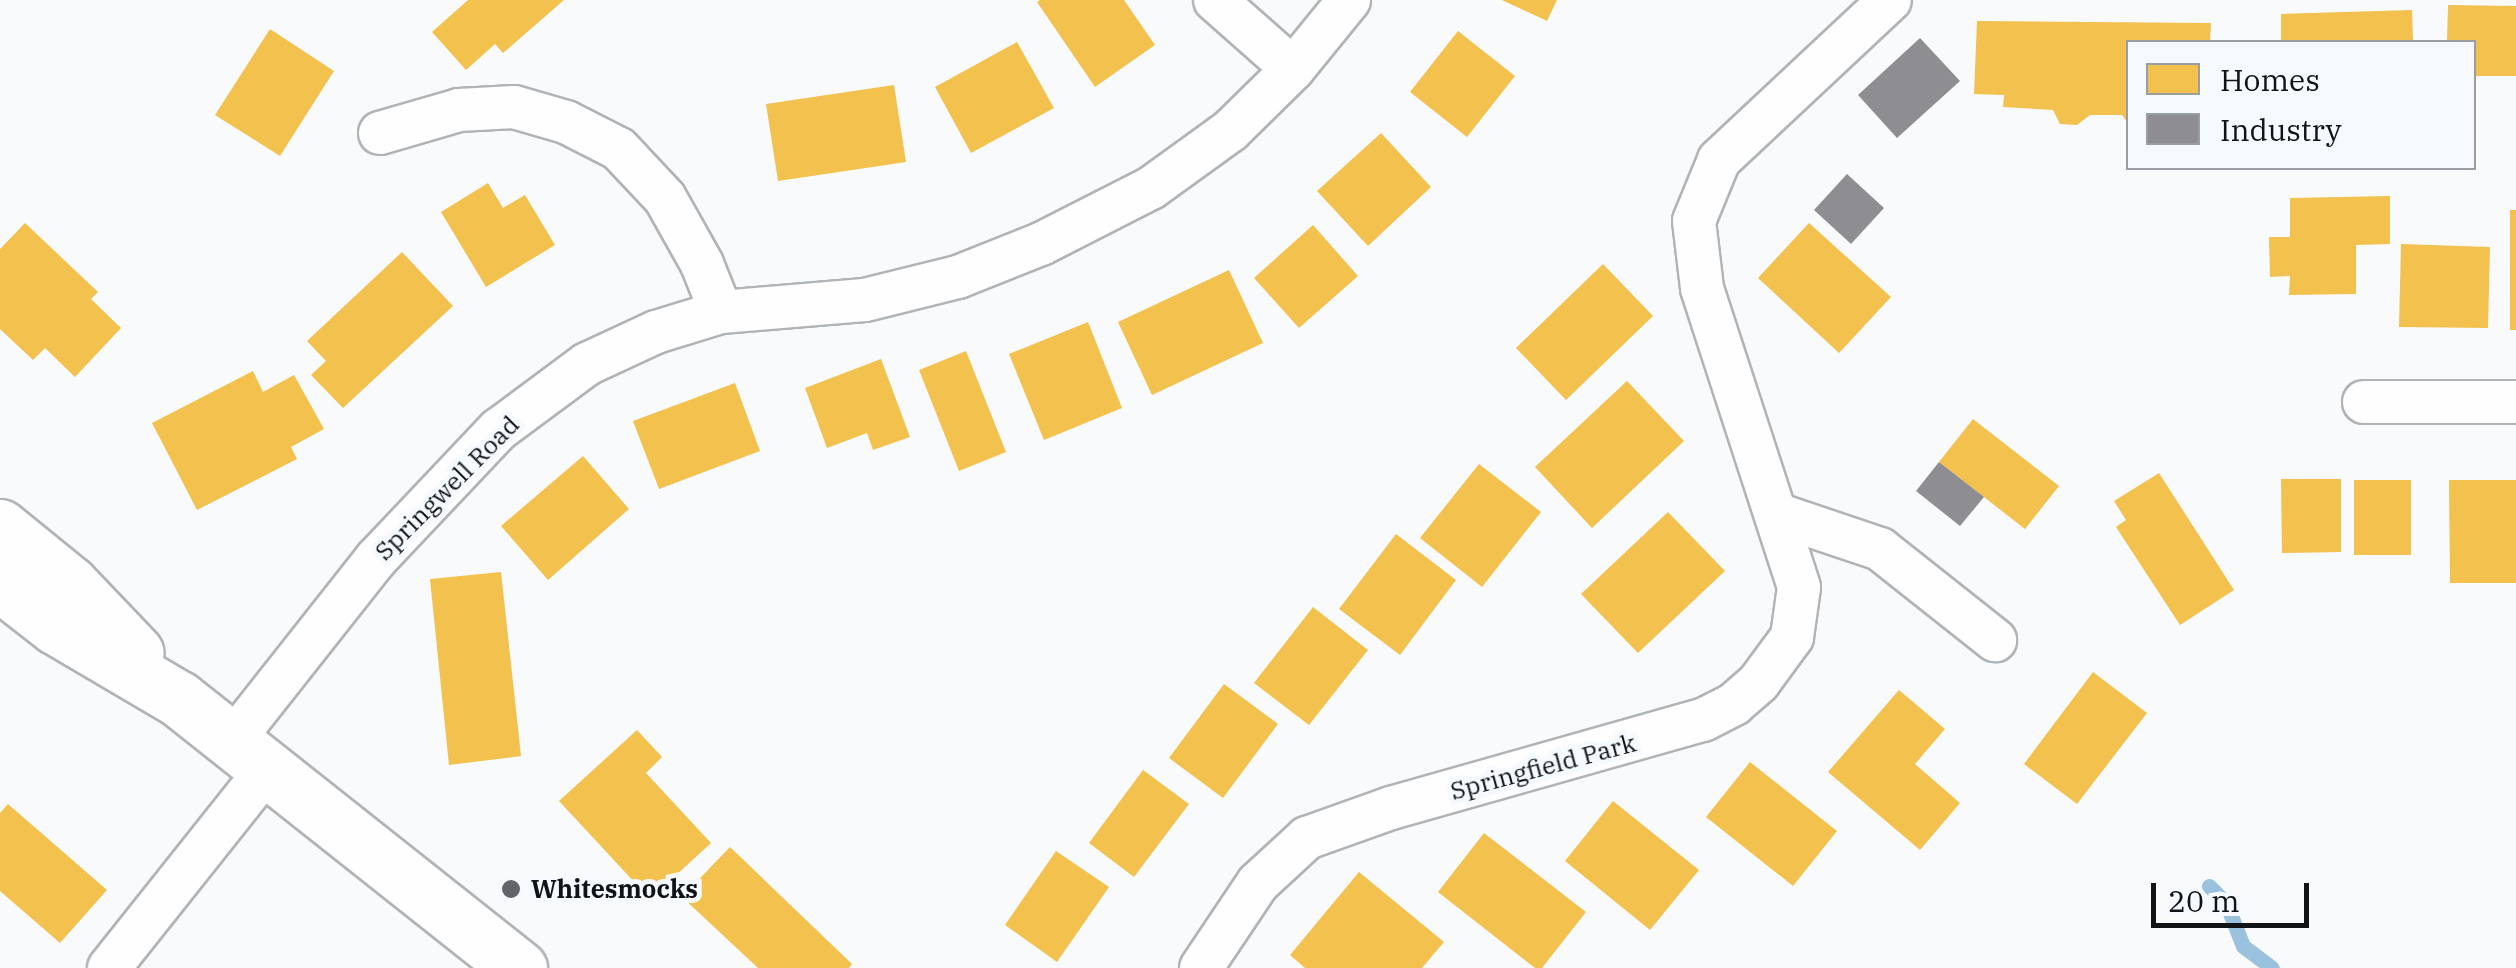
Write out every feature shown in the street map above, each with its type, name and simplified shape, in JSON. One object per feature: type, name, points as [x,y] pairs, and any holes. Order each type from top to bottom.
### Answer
[{"type":"highway","points":[[0,527],[70,584],[179,699]]},
{"type":"highway","points":[[0,583],[55,626],[179,699],[519,968]]},
{"type":"street","points":[[1215,0],[1293,69]]},
{"type":"street","name":"Springwell Road","points":[[109,968],[376,559],[498,430],[588,364],[656,332],[721,312],[865,300],[958,277],[1041,244],[1152,188],[1231,130],[1293,69],[1349,0]]},
{"type":"street","name":"Springfield Park","points":[[1201,968],[1258,883],[1308,838],[1392,808],[1664,734],[1734,704],[1759,682],[1792,637],[1799,587],[1779,515],[1702,288],[1694,220],[1718,160],[1890,0]]},
{"type":"street","points":[[380,133],[459,110],[514,107],[566,122],[619,149],[665,198],[702,264],[721,312]]},
{"type":"street","points":[[2364,402],[2516,402]]},
{"type":"street","points":[[1779,515],[1880,549],[1995,640]]},
{"type":"building: Homes","points":[[468,0],[564,0],[503,53],[495,44],[466,70],[432,32]]},
{"type":"building: Homes","points":[[1124,0],[1155,45],[1095,87],[1037,2]]},
{"type":"building: Homes","points":[[1502,0],[1557,0],[1547,21]]},
{"type":"building: Homes","points":[[2448,5],[2516,6],[2516,76],[2476,76],[2476,40],[2447,40]]},
{"type":"building: Homes","points":[[2412,10],[2413,40],[2281,40],[2281,14]]},
{"type":"building: Homes","points":[[1977,21],[2211,23],[2210,40],[2126,40],[2126,120],[2122,115],[2090,115],[2077,125],[2060,124],[2053,110],[2003,107],[2004,95],[1974,94]]},
{"type":"building: Homes","points":[[270,29],[334,71],[280,156],[215,115]]},
{"type":"building: Homes","points":[[1458,31],[1515,76],[1467,137],[1410,92]]},
{"type":"building: Homes","points":[[1017,42],[1054,108],[971,153],[935,87]]},
{"type":"building: Homes","points":[[894,85],[906,162],[778,181],[766,104]]},
{"type":"building: Homes","points":[[1381,133],[1431,187],[1368,246],[1317,191]]},
{"type":"building: Homes","points":[[488,183],[503,208],[525,195],[555,245],[486,287],[441,212]]},
{"type":"building: Homes","points":[[2390,196],[2390,244],[2356,245],[2356,294],[2289,295],[2290,276],[2270,277],[2269,237],[2290,237],[2290,198]]},
{"type":"building: Homes","points":[[2510,210],[2516,210],[2516,330],[2510,330]]},
{"type":"building: Homes","points":[[25,223],[98,292],[91,299],[121,328],[75,377],[45,348],[33,360],[0,329],[0,249]]},
{"type":"building: Homes","points":[[1809,223],[1891,297],[1839,353],[1758,278]]},
{"type":"building: Homes","points":[[1313,225],[1358,276],[1299,328],[1254,278]]},
{"type":"building: Homes","points":[[2401,244],[2490,247],[2488,328],[2399,327]]},
{"type":"building: Homes","points":[[402,252],[453,306],[343,408],[311,375],[326,361],[307,341]]},
{"type":"building: Homes","points":[[1603,264],[1653,316],[1566,400],[1516,348]]},
{"type":"building: Homes","points":[[1229,270],[1263,343],[1152,395],[1118,322]]},
{"type":"building: Homes","points":[[1088,322],[1122,408],[1044,440],[1009,354]]},
{"type":"building: Homes","points":[[966,351],[1006,452],[959,471],[919,370]]},
{"type":"building: Homes","points":[[881,359],[910,437],[873,450],[867,433],[827,448],[805,388]]},
{"type":"building: Homes","points":[[253,371],[263,392],[294,375],[324,429],[291,447],[297,459],[197,510],[152,423]]},
{"type":"building: Homes","points":[[1627,381],[1684,441],[1592,528],[1535,467]]},
{"type":"building: Homes","points":[[735,383],[760,451],[659,489],[633,421]]},
{"type":"building: Homes","points":[[1973,419],[2059,486],[2025,529],[1939,462]]},
{"type":"building: Homes","points":[[583,456],[629,509],[548,580],[501,526]]},
{"type":"building: Homes","points":[[1479,464],[1541,512],[1482,587],[1420,538]]},
{"type":"building: Homes","points":[[2159,473],[2234,590],[2180,625],[2116,527],[2126,520],[2114,501]]},
{"type":"building: Homes","points":[[2281,479],[2341,479],[2341,552],[2282,553]]},
{"type":"building: Homes","points":[[2354,480],[2411,480],[2411,555],[2354,555]]},
{"type":"building: Homes","points":[[2449,480],[2516,480],[2516,583],[2450,583]]},
{"type":"building: Homes","points":[[1668,512],[1725,571],[1638,653],[1581,594]]},
{"type":"building: Homes","points":[[1396,534],[1456,580],[1400,655],[1339,609]]},
{"type":"building: Homes","points":[[501,572],[521,756],[449,765],[430,579]]},
{"type":"building: Homes","points":[[1313,607],[1368,650],[1309,725],[1254,683]]},
{"type":"building: Homes","points":[[2093,672],[2147,713],[2077,804],[2024,764]]},
{"type":"building: Homes","points":[[1224,684],[1278,724],[1223,798],[1169,758]]},
{"type":"building: Homes","points":[[1899,690],[1945,729],[1915,764],[1960,803],[1920,850],[1828,772]]},
{"type":"building: Homes","points":[[637,730],[662,757],[646,773],[711,843],[650,899],[559,801]]},
{"type":"building: Homes","points":[[1750,762],[1837,831],[1793,886],[1706,817]]},
{"type":"building: Homes","points":[[1143,770],[1189,804],[1134,877],[1089,843]]},
{"type":"building: Homes","points":[[1613,801],[1699,870],[1650,930],[1565,861]]},
{"type":"building: Homes","points":[[8,804],[107,890],[60,943],[0,891],[0,813]]},
{"type":"building: Homes","points":[[1484,833],[1586,912],[1542,968],[1535,968],[1438,892]]},
{"type":"building: Homes","points":[[730,847],[852,964],[849,968],[758,968],[682,897]]},
{"type":"building: Homes","points":[[1056,851],[1109,887],[1057,962],[1005,925]]},
{"type":"building: Homes","points":[[1359,872],[1444,942],[1422,968],[1305,968],[1290,955]]},
{"type":"building: Industry","points":[[1920,38],[1960,81],[1897,138],[1858,95]]},
{"type":"building: Industry","points":[[1847,174],[1884,208],[1851,244],[1814,210]]},
{"type":"building: Industry","points":[[1939,462],[1984,497],[1960,526],[1916,491]]},
{"type":"waterway","points":[[2209,886],[2226,903],[2243,946],[2272,968]]},
{"type":"place","name":"Whitesmocks","points":[[511,889]]}]
